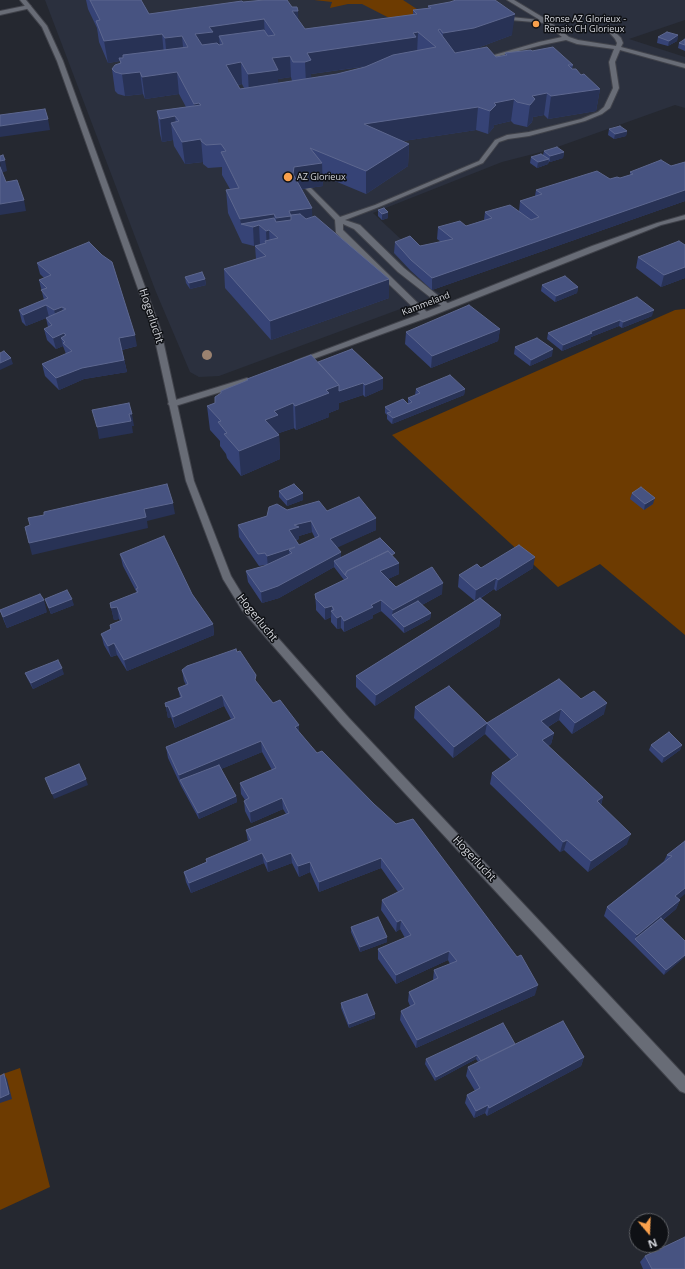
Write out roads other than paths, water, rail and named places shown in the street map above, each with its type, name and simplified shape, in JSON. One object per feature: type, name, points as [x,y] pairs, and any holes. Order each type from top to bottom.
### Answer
[{"type":"street","name":"Hogerlucht","points":[[23,0],[45,27],[108,190],[157,331],[190,481],[226,577],[245,606],[345,721],[685,1086]]},
{"type":"street","points":[[510,0],[547,22],[567,38],[588,45],[618,48],[685,66]]},
{"type":"street","points":[[0,13],[29,7]]},
{"type":"street","points":[[509,18],[523,8]]},
{"type":"street","points":[[495,18],[547,22]]},
{"type":"street","points":[[338,220],[377,206],[481,162],[497,142],[507,137],[529,134],[600,113],[607,108],[616,88],[612,62],[620,43],[618,38],[611,32]]},
{"type":"street","points":[[478,61],[541,42],[567,38]]},
{"type":"street","points":[[308,188],[338,220],[357,227],[402,270],[446,306]]},
{"type":"street","name":"Kammeland","points":[[289,365],[426,315],[659,224],[685,217]]},
{"type":"street","points":[[338,220],[339,231],[426,315]]},
{"type":"street","points":[[172,404],[253,378]]},
{"type":"place","name":"Ronse AZ Glorieux - Renaix CH Glorieux","points":[[536,24]]},
{"type":"place","name":"AZ Glorieux","points":[[288,177]]}]
